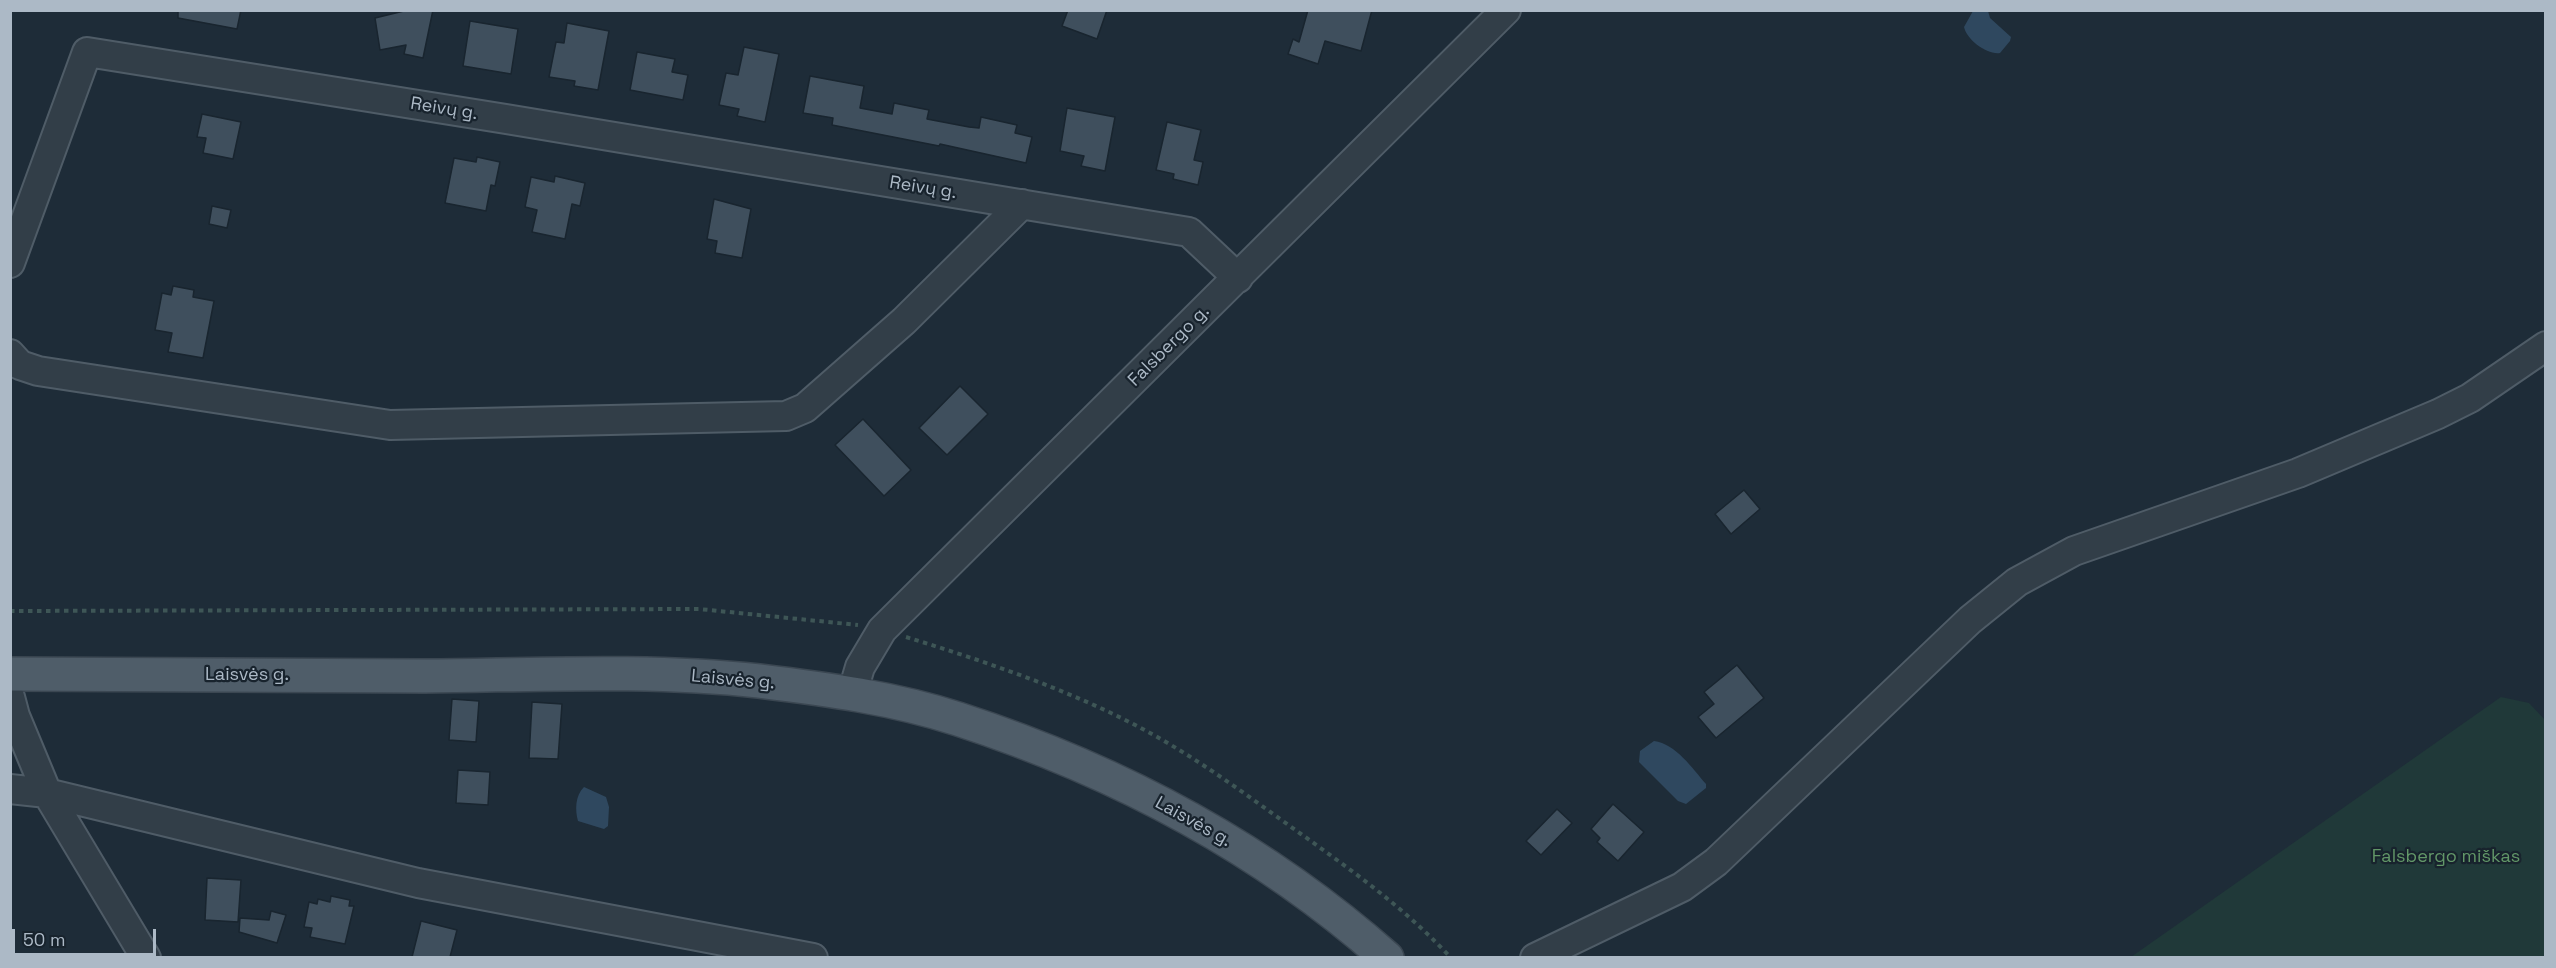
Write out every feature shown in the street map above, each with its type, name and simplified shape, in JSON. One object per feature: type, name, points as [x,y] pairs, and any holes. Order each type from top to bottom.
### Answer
[{"type":"main road","name":"Laisvės g.","points":[[10,674],[425,675],[588,672],[736,679],[852,694],[957,719],[1060,757],[1130,787],[1178,812],[1274,871],[1376,954]]},
{"type":"street","name":"Falsbergo g.","points":[[852,694],[860,667],[882,630],[1506,10]]},
{"type":"street","name":"Reivų g.","points":[[10,263],[87,52],[1189,232],[1238,278]]},
{"type":"street","points":[[10,354],[20,365],[38,371],[390,425],[786,416],[806,408],[888,335],[1022,204]]},
{"type":"street","points":[[1535,957],[1682,886],[1716,862],[1961,628],[2017,582],[2073,551],[2298,473],[2438,414],[2470,398],[2546,346]]},
{"type":"street","points":[[10,697],[15,716],[47,793],[146,957]]},
{"type":"street","points":[[10,789],[47,793],[418,884],[813,957]]},
{"type":"green space","name":"Falsbergo miškas","points":[[2501,697],[2529,703],[2545,720],[2545,957],[2131,957]]},
{"type":"water","points":[[1973,11],[1988,11],[1990,18],[2011,37],[2000,53],[1989,52],[1969,37],[1964,27]]},
{"type":"water","points":[[1654,741],[1676,752],[1706,784],[1706,788],[1686,804],[1678,801],[1639,762],[1640,751]]},
{"type":"water","points":[[584,787],[606,797],[609,807],[608,826],[604,829],[578,821],[576,803]]},
{"type":"building","points":[[178,10],[241,10],[237,29],[178,18]]},
{"type":"building","points":[[408,10],[433,10],[423,58],[404,54],[406,45],[380,50],[375,18]]},
{"type":"building","points":[[1068,10],[1107,10],[1097,39],[1062,26]]},
{"type":"building","points":[[1308,10],[1372,10],[1361,51],[1325,41],[1318,64],[1288,54],[1293,39],[1299,42]]},
{"type":"building","points":[[470,21],[518,29],[511,74],[463,66]]},
{"type":"building","points":[[567,23],[609,31],[598,90],[574,86],[575,81],[549,77],[556,42],[564,43]]},
{"type":"building","points":[[744,47],[779,54],[765,122],[737,116],[739,109],[719,105],[726,73],[738,75]]},
{"type":"building","points":[[637,52],[675,59],[672,72],[688,75],[683,100],[630,90]]},
{"type":"building","points":[[810,76],[864,86],[860,108],[892,114],[894,103],[929,110],[927,119],[969,127],[979,128],[981,117],[1017,125],[1015,133],[1032,137],[1026,163],[940,144],[939,146],[832,125],[833,118],[803,113]]},
{"type":"building","points":[[1067,108],[1115,117],[1105,171],[1081,166],[1084,156],[1060,151]]},
{"type":"building","points":[[202,114],[241,122],[233,159],[203,153],[206,138],[197,137]]},
{"type":"building","points":[[1167,122],[1201,130],[1194,160],[1203,162],[1198,185],[1173,179],[1174,174],[1156,170]]},
{"type":"building","points":[[477,157],[500,162],[495,186],[491,185],[486,211],[445,203],[454,158],[476,162]]},
{"type":"building","points":[[555,176],[585,183],[580,206],[572,204],[565,239],[532,232],[537,210],[525,207],[531,177],[554,182]]},
{"type":"building","points":[[714,199],[751,209],[742,258],[715,253],[717,241],[707,239]]},
{"type":"building","points":[[212,206],[231,210],[227,228],[209,224]]},
{"type":"building","points":[[173,286],[194,290],[193,297],[214,301],[203,358],[168,352],[172,333],[155,330],[162,293],[171,295]]},
{"type":"building","points":[[960,386],[988,414],[947,455],[919,428]]},
{"type":"building","points":[[863,419],[911,470],[884,496],[835,445]]},
{"type":"building","points":[[1744,490],[1760,509],[1731,534],[1715,514]]},
{"type":"building","points":[[1737,665],[1764,698],[1716,738],[1698,717],[1714,704],[1704,692]]},
{"type":"building","points":[[452,699],[479,701],[476,742],[449,740]]},
{"type":"building","points":[[532,702],[562,704],[558,759],[529,758]]},
{"type":"building","points":[[458,770],[490,772],[488,805],[456,803]]},
{"type":"building","points":[[1613,804],[1644,832],[1618,861],[1597,842],[1600,838],[1591,829]]},
{"type":"building","points":[[1557,809],[1572,823],[1541,855],[1526,841]]},
{"type":"building","points":[[207,878],[241,880],[238,922],[205,920]]},
{"type":"building","points":[[331,896],[350,900],[349,906],[354,906],[345,944],[310,937],[312,928],[304,927],[309,902],[317,904],[318,899],[330,902]]},
{"type":"building","points":[[271,911],[286,915],[277,943],[239,932],[240,918],[269,920]]},
{"type":"building","points":[[421,921],[457,930],[450,957],[412,957]]}]
